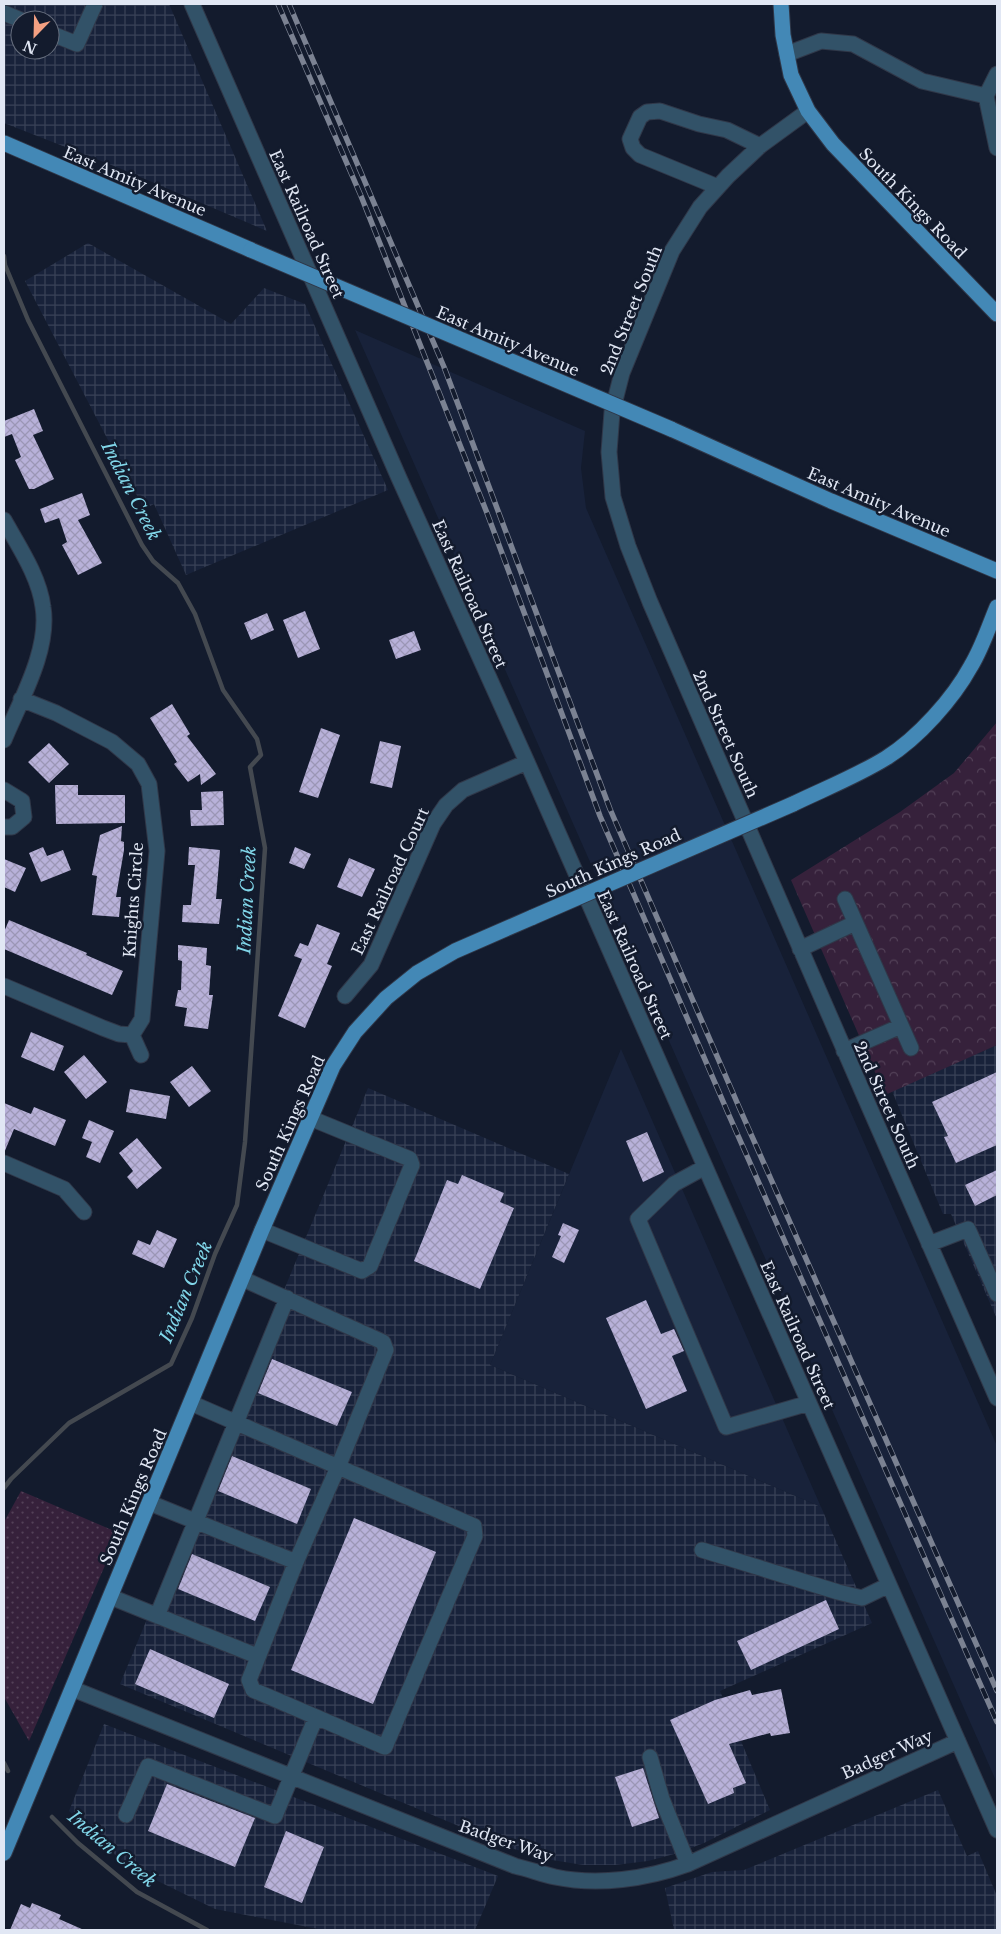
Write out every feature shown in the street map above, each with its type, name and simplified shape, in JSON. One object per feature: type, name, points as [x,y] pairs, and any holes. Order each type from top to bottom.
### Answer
[{"type":"main road","name":"South Kings Road","points":[[781,4],[786,54],[791,75],[808,111],[833,144],[997,314]]},
{"type":"main road","name":"East Amity Avenue","points":[[4,144],[671,429],[831,501],[997,571]]},
{"type":"main road","name":"South Kings Road","points":[[4,1853],[192,1403],[262,1230],[333,1066],[355,1032],[386,998],[417,973],[455,952],[794,804],[886,758],[920,732],[944,704],[971,666],[997,607]]},
{"type":"street","points":[[60,37],[77,44],[95,4]]},
{"type":"street","name":"East Railroad Street","points":[[192,4],[399,478],[997,1830]]},
{"type":"street","points":[[786,54],[821,41],[853,44],[922,82],[986,96]]},
{"type":"street","points":[[997,74],[986,96],[997,148]]},
{"type":"street","points":[[718,187],[640,155],[633,148],[630,139],[640,117],[647,112],[660,111],[699,124],[727,130],[760,146]]},
{"type":"street","name":"2nd Street South","points":[[808,111],[760,146],[718,187],[700,207],[672,251],[622,373],[612,412],[609,452],[613,497],[628,546],[650,602],[844,1051],[997,1398]]},
{"type":"street","points":[[4,740],[38,656],[43,633],[43,607],[35,577],[6,528]]},
{"type":"street","name":"Knights Circle","points":[[21,699],[56,712],[112,742],[138,764],[149,784],[157,851],[142,1019],[132,1035]]},
{"type":"street","name":"East Railroad Court","points":[[345,996],[371,965],[432,824],[446,804],[463,790],[526,762]]},
{"type":"street","points":[[4,790],[22,801],[24,817],[12,827],[4,828]]},
{"type":"street","points":[[845,899],[910,1048]]},
{"type":"street","points":[[800,948],[855,922]]},
{"type":"street","points":[[4,986],[103,1028],[119,1034],[132,1035],[141,1055]]},
{"type":"street","points":[[844,1051],[901,1026]]},
{"type":"street","points":[[262,1230],[362,1271],[370,1266],[412,1165],[410,1159],[310,1118]]},
{"type":"street","points":[[4,1163],[64,1189],[84,1212]]},
{"type":"street","points":[[705,1167],[674,1184],[638,1220],[726,1427],[809,1403]]},
{"type":"street","points":[[929,1244],[968,1229],[997,1294]]},
{"type":"street","points":[[192,1403],[338,1467],[474,1526],[475,1536],[385,1747],[252,1690],[249,1680],[296,1562],[338,1467],[386,1350],[383,1342],[242,1279]]},
{"type":"street","points":[[157,1616],[288,1298]]},
{"type":"street","points":[[150,1503],[296,1562]]},
{"type":"street","points":[[702,1550],[862,1598],[889,1585]]},
{"type":"street","points":[[111,1597],[258,1656]]},
{"type":"street","name":"Badger Way","points":[[73,1689],[515,1866],[557,1877],[594,1880],[627,1879],[665,1872],[688,1864],[958,1741]]},
{"type":"street","points":[[126,1815],[148,1766],[275,1816],[316,1717]]},
{"type":"street","points":[[650,1757],[662,1799],[688,1864]]},
{"type":"shaded area","points":[[4,4],[169,4],[267,231],[119,168],[4,123]]},
{"type":"shaded area","points":[[88,243],[231,324],[264,288],[305,304],[388,490],[186,575],[154,504],[144,509],[25,281]]},
{"type":"shaded area","points":[[355,330],[585,431],[581,468],[586,508],[997,1446],[997,1783]]},
{"type":"shaded area","points":[[997,1045],[997,1319],[951,1214],[943,1214],[892,1091]]},
{"type":"shaded area","points":[[621,1049],[821,1507],[490,1365]]},
{"type":"shaded area","points":[[368,1088],[569,1174],[490,1365],[821,1507],[872,1623],[720,1691],[770,1810],[704,1843],[678,1853],[648,1861],[615,1865],[583,1865],[546,1859],[511,1848],[120,1684]]},
{"type":"shaded area","points":[[104,1724],[498,1876],[475,1930],[323,1930],[215,1909],[127,1866],[69,1811]]},
{"type":"shaded area","points":[[938,1790],[967,1856],[978,1851],[997,1896],[997,1930],[674,1930],[665,1888],[712,1872],[744,1870]]},
{"type":"green space","points":[[997,722],[997,1045],[885,1095],[791,880],[900,812],[954,773]]},
{"type":"green space","points":[[21,1491],[119,1533],[29,1741],[4,1697],[4,1522]]},
{"type":"building","points":[[34,409],[43,431],[33,435],[54,479],[34,489],[29,489],[15,460],[21,457],[12,434],[4,437],[4,421]]},
{"type":"building","points":[[82,493],[90,515],[78,520],[102,563],[78,575],[62,545],[67,542],[59,518],[45,523],[40,509]]},
{"type":"building","points":[[305,611],[320,649],[298,658],[283,620]]},
{"type":"building","points":[[267,613],[274,630],[251,640],[244,623]]},
{"type":"building","points":[[414,631],[421,650],[396,659],[389,640]]},
{"type":"building","points":[[172,704],[190,734],[187,736],[216,774],[201,785],[200,774],[188,782],[174,764],[177,762],[150,718]]},
{"type":"building","points":[[321,728],[340,735],[318,798],[299,792]]},
{"type":"building","points":[[380,741],[401,746],[392,788],[370,783]]},
{"type":"building","points":[[49,743],[69,764],[49,783],[28,762]]},
{"type":"building","points":[[55,785],[78,785],[78,795],[125,795],[125,823],[56,824]]},
{"type":"building","points":[[223,791],[224,825],[191,826],[190,810],[202,810],[201,792]]},
{"type":"building","points":[[122,826],[121,841],[124,842],[124,850],[116,897],[121,897],[119,917],[92,915],[97,876],[92,875],[100,835]]},
{"type":"building","points":[[43,847],[47,856],[63,850],[71,870],[41,882],[29,853]]},
{"type":"building","points":[[189,847],[220,850],[216,899],[222,899],[219,924],[182,922],[183,905],[191,905],[195,865],[188,865]]},
{"type":"building","points":[[295,847],[311,854],[304,869],[289,863]]},
{"type":"building","points":[[349,858],[375,869],[362,897],[337,887]]},
{"type":"building","points":[[4,859],[26,868],[15,892],[4,887]]},
{"type":"building","points":[[9,920],[87,953],[86,955],[123,971],[112,995],[4,949],[4,932]]},
{"type":"building","points":[[317,924],[340,933],[327,964],[332,966],[305,1028],[278,1016],[302,959],[294,956],[300,943],[308,946]]},
{"type":"building","points":[[178,945],[207,948],[206,965],[211,966],[209,995],[213,995],[208,1029],[184,1026],[187,1008],[175,1006],[178,990],[181,990],[182,961],[178,960]]},
{"type":"building","points":[[31,1032],[64,1046],[54,1071],[21,1057]]},
{"type":"building","points":[[84,1055],[107,1082],[86,1099],[64,1072]]},
{"type":"building","points":[[192,1066],[211,1091],[189,1107],[170,1082]]},
{"type":"building","points":[[997,1072],[997,1145],[956,1163],[944,1137],[948,1136],[932,1102]]},
{"type":"building","points":[[130,1089],[170,1096],[166,1119],[126,1112]]},
{"type":"building","points":[[4,1103],[31,1114],[34,1107],[66,1120],[55,1146],[14,1129],[4,1153]]},
{"type":"building","points":[[89,1120],[114,1131],[100,1163],[86,1157],[92,1142],[82,1138]]},
{"type":"building","points":[[647,1132],[664,1172],[643,1182],[626,1141]]},
{"type":"building","points":[[137,1138],[162,1168],[137,1189],[127,1177],[133,1171],[119,1153]]},
{"type":"building","points":[[997,1170],[997,1195],[975,1206],[965,1185]]},
{"type":"building","points":[[462,1175],[504,1193],[500,1202],[514,1208],[480,1289],[414,1261],[447,1180],[458,1184]]},
{"type":"building","points":[[563,1223],[579,1230],[564,1263],[552,1257],[561,1236],[558,1235]]},
{"type":"building","points":[[157,1230],[177,1239],[164,1268],[132,1254],[138,1240],[150,1245]]},
{"type":"building","points":[[646,1300],[661,1334],[674,1329],[684,1351],[672,1356],[687,1391],[646,1409],[606,1318]]},
{"type":"building","points":[[272,1359],[352,1392],[337,1426],[258,1393]]},
{"type":"building","points":[[232,1456],[311,1489],[297,1524],[218,1491]]},
{"type":"building","points":[[354,1518],[436,1552],[373,1704],[291,1670]]},
{"type":"building","points":[[192,1554],[270,1587],[255,1621],[178,1589]]},
{"type":"building","points":[[826,1600],[839,1629],[751,1670],[737,1641]]},
{"type":"building","points":[[150,1649],[229,1684],[214,1718],[135,1684]]},
{"type":"building","points":[[781,1689],[790,1733],[771,1736],[770,1733],[729,1744],[746,1783],[733,1788],[734,1793],[708,1804],[670,1720],[715,1700],[750,1690],[752,1695]]},
{"type":"building","points":[[643,1768],[659,1818],[632,1827],[615,1777]]},
{"type":"building","points":[[167,1784],[255,1818],[235,1867],[148,1831]]},
{"type":"building","points":[[286,1831],[324,1847],[302,1903],[264,1887]]},
{"type":"building","points":[[32,1903],[61,1915],[59,1919],[84,1930],[10,1930],[21,1904],[30,1908]]},
{"type":"waterway","name":"Indian Creek","points":[[4,256],[5,265],[28,320],[142,545],[153,561],[178,583],[195,614],[223,690],[257,739],[261,755],[250,767],[265,848],[245,1142],[237,1205],[215,1254],[192,1318],[171,1364],[69,1423],[4,1488]]},
{"type":"waterway","name":"Indian Creek","points":[[4,1763],[8,1771]]},
{"type":"waterway","name":"Indian Creek","points":[[52,1817],[78,1843],[137,1892],[207,1930]]},
{"type":"railway","points":[[278,4],[361,196],[487,513],[600,816],[728,1113],[997,1722]]},
{"type":"railway","points":[[289,4],[444,367],[610,809],[739,1107],[997,1691]]}]
